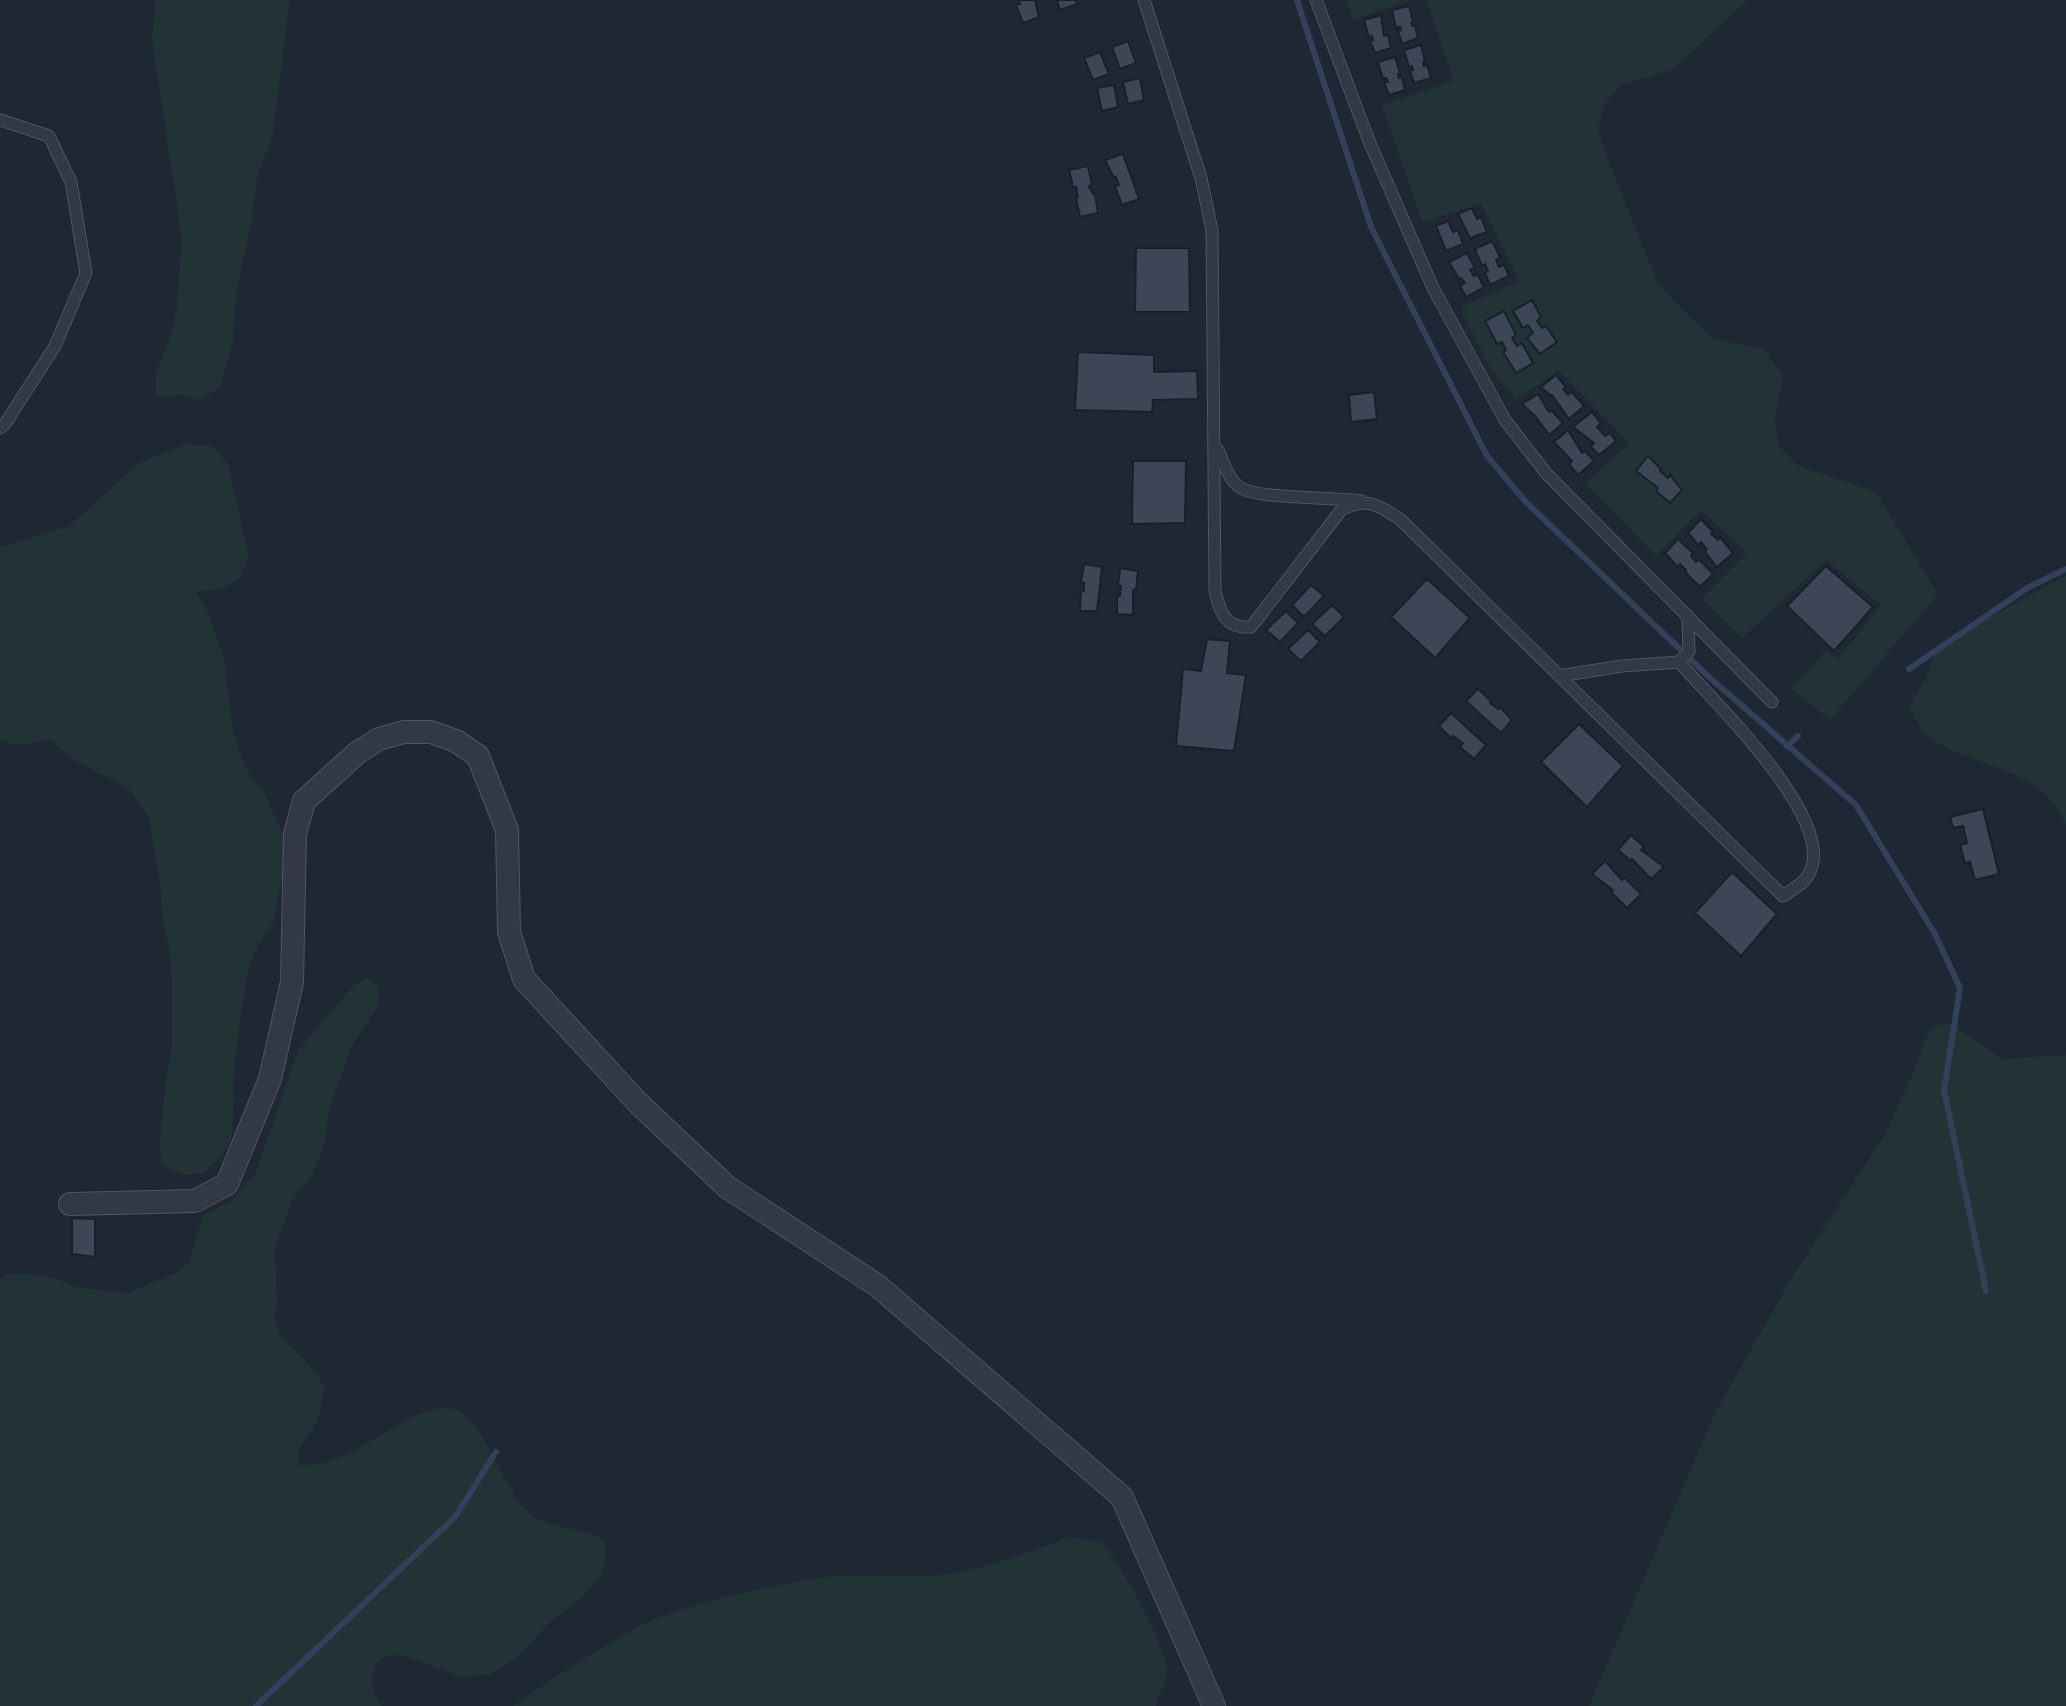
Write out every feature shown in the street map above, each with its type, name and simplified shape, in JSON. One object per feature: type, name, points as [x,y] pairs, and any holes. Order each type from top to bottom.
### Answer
[{"type":"street","points":[[70,1204],[195,1201],[227,1184],[270,1079],[292,982],[295,834],[304,801],[357,753],[379,739],[404,732],[431,732],[456,741],[478,756],[507,830],[509,932],[524,979],[638,1103],[727,1187],[878,1286],[1122,1497],[1214,1706]]},
{"type":"lane","points":[[1144,0],[1201,178],[1212,230],[1215,591],[1226,621],[1239,628],[1251,627],[1342,509],[1357,502],[1374,503]]},
{"type":"lane","points":[[1316,0],[1369,141],[1433,288],[1505,420],[1546,473],[1772,702]]},
{"type":"lane","points":[[0,120],[49,136],[71,182],[86,273],[55,346],[0,428]]},
{"type":"lane","points":[[1215,441],[1232,481],[1242,489],[1259,494],[1339,497],[1374,503],[1400,519],[1783,896],[1801,884],[1810,873],[1814,856],[1807,823],[1783,781],[1683,658],[1688,616]]},
{"type":"lane","points":[[1559,676],[1683,658]]},
{"type":"shaded area","points":[[155,0],[290,0],[273,134],[257,177],[251,225],[236,295],[233,342],[220,388],[200,400],[180,395],[156,398],[156,373],[173,328],[177,305],[182,239],[152,41]]},
{"type":"shaded area","points":[[1347,0],[1411,0],[1353,20]]},
{"type":"shaded area","points":[[1426,0],[1748,0],[1673,69],[1620,86],[1604,105],[1598,129],[1658,284],[1711,338],[1764,349],[1783,377],[1775,420],[1779,446],[1798,466],[1876,492],[1938,594],[1830,720],[1792,689],[1826,650],[1838,659],[1881,605],[1826,560],[1742,638],[1702,598],[1747,553],[1701,510],[1656,556],[1585,483],[1629,443],[1559,371],[1516,400],[1489,366],[1460,308],[1519,281],[1481,204],[1422,222],[1382,105],[1454,81]]},
{"type":"shaded area","points":[[186,444],[212,446],[228,464],[249,557],[240,578],[221,589],[196,592],[208,612],[224,657],[233,731],[241,756],[251,777],[266,796],[283,835],[283,872],[274,921],[255,951],[247,974],[235,1057],[232,1137],[228,1147],[204,1173],[183,1175],[163,1165],[159,1147],[172,1048],[172,983],[148,816],[129,789],[74,760],[51,740],[17,745],[0,740],[0,547],[69,526],[139,463]]},
{"type":"shaded area","points":[[2066,576],[2066,826],[2056,806],[2042,791],[2025,780],[1947,748],[1929,737],[1909,706],[1927,676],[1937,646]]},
{"type":"shaded area","points":[[366,977],[379,988],[378,1006],[351,1047],[329,1111],[325,1144],[311,1176],[292,1201],[275,1248],[275,1320],[281,1336],[317,1374],[325,1389],[318,1420],[300,1447],[298,1465],[319,1464],[340,1458],[421,1413],[439,1408],[456,1410],[475,1426],[525,1509],[553,1525],[604,1540],[606,1557],[602,1574],[581,1599],[553,1619],[519,1655],[491,1675],[459,1676],[399,1654],[382,1658],[372,1682],[382,1706],[0,1706],[0,1283],[5,1274],[30,1274],[54,1278],[76,1287],[128,1293],[176,1273],[189,1262],[203,1215],[233,1200],[255,1174],[298,1051],[352,987]]},
{"type":"shaded area","points":[[1950,1023],[2003,1059],[2066,1055],[2066,1706],[1589,1706],[1715,1413],[1792,1277],[1884,1136],[1925,1040],[1934,1026]]},
{"type":"shaded area","points":[[1069,1537],[1102,1542],[1141,1604],[1165,1658],[1167,1670],[1156,1706],[513,1706],[631,1631],[693,1606],[821,1578],[928,1576],[964,1571],[1000,1562]]},
{"type":"building","points":[[1018,0],[1035,0],[1039,17],[1023,23],[1016,5],[1020,4]]},
{"type":"building","points":[[1057,0],[1076,0],[1077,4],[1060,10]]},
{"type":"building","points":[[1409,6],[1411,23],[1418,38],[1402,44],[1398,31],[1401,30],[1400,27],[1396,28],[1392,10]]},
{"type":"building","points":[[1381,15],[1384,36],[1388,35],[1391,48],[1375,53],[1370,40],[1373,40],[1372,36],[1369,37],[1364,20]]},
{"type":"building","points":[[1128,41],[1136,63],[1120,69],[1112,47]]},
{"type":"building","points":[[1421,45],[1424,66],[1427,65],[1431,78],[1414,83],[1410,70],[1413,70],[1412,66],[1409,67],[1404,50]]},
{"type":"building","points":[[1100,52],[1109,74],[1093,80],[1084,58]]},
{"type":"building","points":[[1395,57],[1405,90],[1389,95],[1384,82],[1388,82],[1386,78],[1383,79],[1378,62]]},
{"type":"building","points":[[1140,78],[1144,100],[1128,104],[1123,82]]},
{"type":"building","points":[[1114,85],[1118,107],[1102,111],[1097,88]]},
{"type":"building","points":[[1123,154],[1139,199],[1122,205],[1115,186],[1119,185],[1116,177],[1105,160]]},
{"type":"building","points":[[1088,166],[1092,185],[1089,186],[1095,194],[1098,213],[1080,217],[1076,187],[1073,187],[1069,170]]},
{"type":"building","points":[[1472,208],[1477,219],[1481,217],[1487,232],[1470,238],[1458,214]]},
{"type":"building","points":[[1448,221],[1453,232],[1458,230],[1463,244],[1446,251],[1436,226]]},
{"type":"building","points":[[1492,241],[1500,257],[1496,260],[1499,267],[1504,265],[1509,276],[1490,285],[1485,273],[1488,271],[1485,264],[1482,266],[1475,249]]},
{"type":"building","points":[[1136,248],[1189,248],[1190,312],[1135,312]]},
{"type":"building","points":[[1467,253],[1475,268],[1470,270],[1474,276],[1477,274],[1484,287],[1466,297],[1460,286],[1465,283],[1449,262]]},
{"type":"building","points":[[1532,300],[1541,317],[1537,321],[1542,328],[1546,326],[1557,342],[1540,354],[1527,338],[1533,333],[1528,325],[1523,328],[1513,311]]},
{"type":"building","points":[[1504,311],[1516,335],[1512,338],[1517,346],[1522,343],[1533,363],[1516,373],[1503,352],[1506,350],[1502,342],[1497,344],[1485,321]]},
{"type":"building","points":[[1078,352],[1154,355],[1154,372],[1197,371],[1198,399],[1153,400],[1152,412],[1075,410]]},
{"type":"building","points":[[1556,375],[1566,387],[1563,389],[1568,395],[1572,392],[1584,406],[1569,419],[1552,395],[1541,387]]},
{"type":"building","points":[[1374,392],[1377,419],[1351,422],[1349,395]]},
{"type":"building","points":[[1538,394],[1549,412],[1552,411],[1563,423],[1549,435],[1522,404]]},
{"type":"building","points":[[1592,412],[1601,423],[1597,427],[1605,436],[1610,433],[1616,441],[1599,455],[1591,447],[1594,443],[1573,427]]},
{"type":"building","points":[[1568,430],[1582,453],[1585,451],[1594,461],[1578,475],[1569,464],[1572,461],[1554,442]]},
{"type":"building","points":[[1648,456],[1682,490],[1670,503],[1656,491],[1658,488],[1636,471]]},
{"type":"building","points":[[1133,461],[1186,461],[1185,523],[1132,524]]},
{"type":"building","points":[[1701,519],[1713,532],[1711,534],[1718,540],[1720,537],[1733,553],[1717,567],[1705,552],[1707,549],[1701,542],[1698,545],[1688,533]]},
{"type":"building","points":[[1678,539],[1693,553],[1691,556],[1696,562],[1699,559],[1713,574],[1700,587],[1680,564],[1678,567],[1665,553]]},
{"type":"building","points":[[1084,564],[1102,567],[1097,611],[1080,611]]},
{"type":"building","points":[[1826,566],[1873,607],[1834,651],[1787,606]]},
{"type":"building","points":[[1120,568],[1138,571],[1136,589],[1133,590],[1133,615],[1117,614]]},
{"type":"building","points":[[1427,579],[1470,618],[1435,658],[1391,617]]},
{"type":"building","points":[[1311,585],[1324,596],[1304,617],[1292,605]]},
{"type":"building","points":[[1332,605],[1344,617],[1325,636],[1312,624]]},
{"type":"building","points":[[1286,611],[1298,623],[1280,642],[1266,630]]},
{"type":"building","points":[[1308,630],[1320,642],[1301,661],[1288,649]]},
{"type":"building","points":[[1207,639],[1230,641],[1227,673],[1246,675],[1234,751],[1176,746],[1183,669],[1201,671]]},
{"type":"building","points":[[1478,689],[1512,720],[1501,733],[1466,701]]},
{"type":"building","points":[[1451,713],[1486,745],[1474,759],[1460,747],[1463,743],[1453,736],[1452,739],[1439,726]]},
{"type":"building","points":[[1579,724],[1623,766],[1587,807],[1541,762]]},
{"type":"building","points":[[1983,809],[1999,874],[1975,880],[1970,862],[1965,863],[1960,845],[1967,843],[1963,826],[1953,828],[1950,817]]},
{"type":"building","points":[[1631,835],[1644,847],[1641,850],[1664,867],[1651,879],[1632,859],[1618,850]]},
{"type":"building","points":[[1605,861],[1622,880],[1624,877],[1641,894],[1627,908],[1611,892],[1613,890],[1592,874]]},
{"type":"building","points":[[1732,872],[1777,914],[1741,956],[1695,913]]},
{"type":"building","points":[[72,1218],[95,1219],[95,1257],[72,1254]]},
{"type":"waterway","points":[[1297,0],[1371,227],[1487,456],[1526,502],[1709,677],[1856,805],[1935,934],[1960,988],[1944,1090],[1986,1291]]},
{"type":"waterway","points":[[1909,669],[2027,588],[2066,569]]},
{"type":"waterway","points":[[1787,746],[1798,736]]},
{"type":"waterway","points":[[256,1706],[455,1517],[496,1452]]}]
